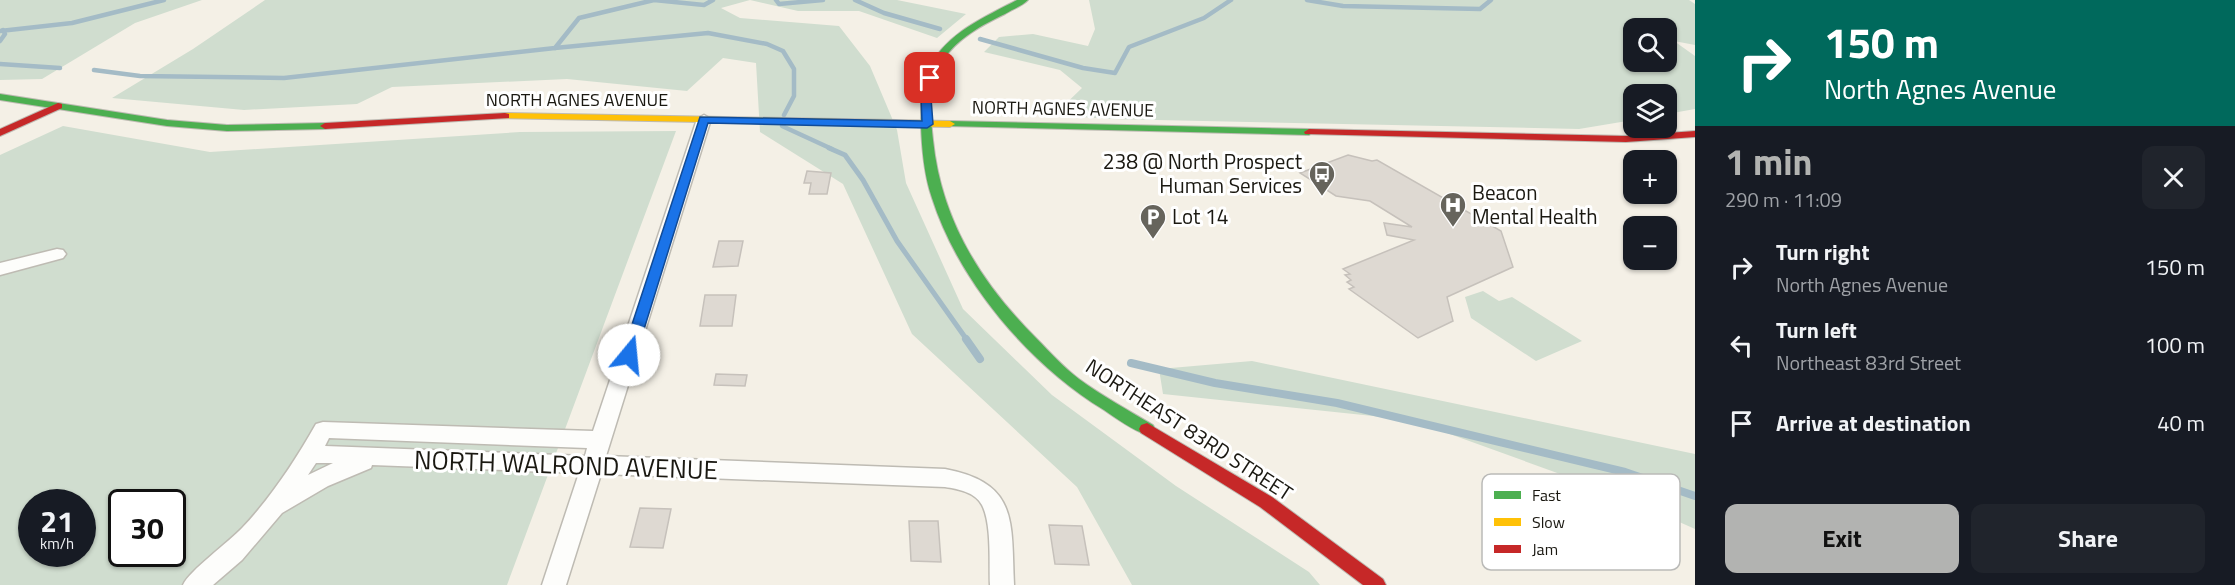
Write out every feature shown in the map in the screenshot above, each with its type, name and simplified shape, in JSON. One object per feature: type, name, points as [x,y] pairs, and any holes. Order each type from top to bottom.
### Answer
[{"type":"street","name":"NORTHEAST 83RD STREET","points":[[1024,0],[970,30],[950,45],[938,60],[930,78],[926,98],[930,174],[942,212],[959,253],[1012,324],[1074,383],[1266,502],[1377,585]]},
{"type":"street","name":"NORTH AGNES AVENUE","points":[[0,97],[167,123],[227,128],[311,127],[526,115],[1626,139],[1695,134]]},
{"type":"street","points":[[0,112],[25,100]]},
{"type":"street","points":[[0,133],[58,106]]},
{"type":"street","points":[[554,585],[704,119]]},
{"type":"street","points":[[0,269],[57,254]]},
{"type":"street","name":"NORTH WALROND AVENUE","points":[[602,441],[323,430],[311,454],[945,478],[964,481],[981,490],[991,499],[998,529],[1002,585]]},
{"type":"street","points":[[195,585],[215,571],[243,543],[266,516],[311,454]]},
{"type":"street","points":[[266,516],[309,484],[344,468],[375,458]]},
{"type":"green space","points":[[0,0],[202,0],[135,23],[42,79],[0,80]]},
{"type":"green space","points":[[265,0],[750,0],[721,8],[740,18],[839,26],[870,66],[897,130],[906,183],[963,309],[1052,395],[1176,486],[1309,572],[1320,585],[1132,585],[1077,487],[912,334],[843,184],[760,132],[756,63],[723,58],[687,91],[567,79],[392,87],[357,104],[244,110],[112,98],[193,49]]},
{"type":"green space","points":[[750,0],[897,0],[966,14],[937,38],[859,11],[798,11]]},
{"type":"green space","points":[[1089,0],[1689,0],[1695,4],[1695,45],[1677,42],[1677,18],[1623,18],[1623,72],[1677,72],[1677,43],[1695,56],[1695,109],[1677,112],[1677,84],[1623,84],[1623,122],[1579,129],[1111,119],[1054,115],[1082,88],[1060,70],[984,52],[999,37],[1033,34],[1088,46],[1095,29]]},
{"type":"green space","points":[[63,126],[210,152],[520,132],[676,131],[507,585],[0,585],[0,155]]},
{"type":"green space","points":[[1483,291],[1499,301],[1512,297],[1582,341],[1536,361],[1471,318],[1465,297]]},
{"type":"green space","points":[[1252,361],[1695,454],[1695,529],[1680,522],[1680,474],[1560,474],[1411,420],[1163,394],[1159,369]]},
{"type":"building","points":[[1348,155],[1372,161],[1377,160],[1501,231],[1513,267],[1447,297],[1453,321],[1418,338],[1349,289],[1354,287],[1347,282],[1351,280],[1345,275],[1350,274],[1343,269],[1414,240],[1387,235],[1384,223],[1412,227],[1370,201],[1336,196],[1300,173]]},
{"type":"building","points":[[807,171],[831,173],[827,194],[809,194],[811,183],[804,183]]},
{"type":"building","points":[[719,241],[743,241],[738,266],[713,267]]},
{"type":"building","points":[[705,295],[736,295],[732,326],[700,326]]},
{"type":"building","points":[[716,374],[747,375],[745,386],[714,385]]},
{"type":"building","points":[[640,508],[671,509],[663,548],[630,547]]},
{"type":"building","points":[[909,521],[938,521],[941,562],[911,561]]},
{"type":"building","points":[[1049,525],[1082,526],[1089,565],[1055,564]]},
{"type":"waterway","points":[[3,31],[72,23],[164,0]]},
{"type":"waterway","points":[[555,48],[579,18],[654,0],[704,5],[713,0]]},
{"type":"waterway","points":[[776,0],[779,4],[823,0]]},
{"type":"waterway","points":[[855,0],[884,13],[940,29]]},
{"type":"waterway","points":[[980,39],[1083,68],[1115,73],[1129,47],[1204,18],[1231,0]]},
{"type":"waterway","points":[[1307,0],[1343,6],[1480,9],[1491,0]]},
{"type":"waterway","points":[[0,41],[5,34],[3,31]]},
{"type":"waterway","points":[[555,48],[708,33],[767,44],[783,51],[794,69],[794,96],[784,115]]},
{"type":"waterway","points":[[94,70],[140,76],[284,78],[555,48]]},
{"type":"waterway","points":[[0,64],[60,68]]},
{"type":"waterway","points":[[782,126],[832,149]]},
{"type":"waterway","points":[[829,148],[845,155],[863,180],[897,241],[967,340]]},
{"type":"waterway","points":[[966,339],[980,359]]},
{"type":"waterway","points":[[1131,363],[1215,383],[1337,403],[1631,474]]},
{"type":"waterway","points":[[1680,491],[1695,496]]},
{"type":"traffic: fast","points":[[1024,0],[989,18],[956,40],[934,67],[928,85],[926,114],[930,165],[937,196],[962,253],[979,280],[1019,329],[1074,383],[1147,429]]},
{"type":"traffic: fast","points":[[0,97],[167,123],[227,128],[325,126]]},
{"type":"traffic: fast","points":[[950,124],[1309,132]]},
{"type":"traffic: slow","points":[[505,116],[950,124]]},
{"type":"traffic: jam","points":[[0,133],[58,106]]},
{"type":"traffic: jam","points":[[325,126],[505,116]]},
{"type":"traffic: jam","points":[[1309,132],[1626,139],[1695,134]]},
{"type":"traffic: jam","points":[[1147,429],[1266,502],[1377,585]]},
{"type":"place","name":"238 @ North Prospect Human Services","points":[[1322,197]]},
{"type":"place","name":"Beacon Mental Health","points":[[1453,228]]},
{"type":"place","name":"Lot 14","points":[[1153,240]]},
{"type":"route","points":[[629,355],[704,119],[927,124],[926,98],[930,78]]}]
